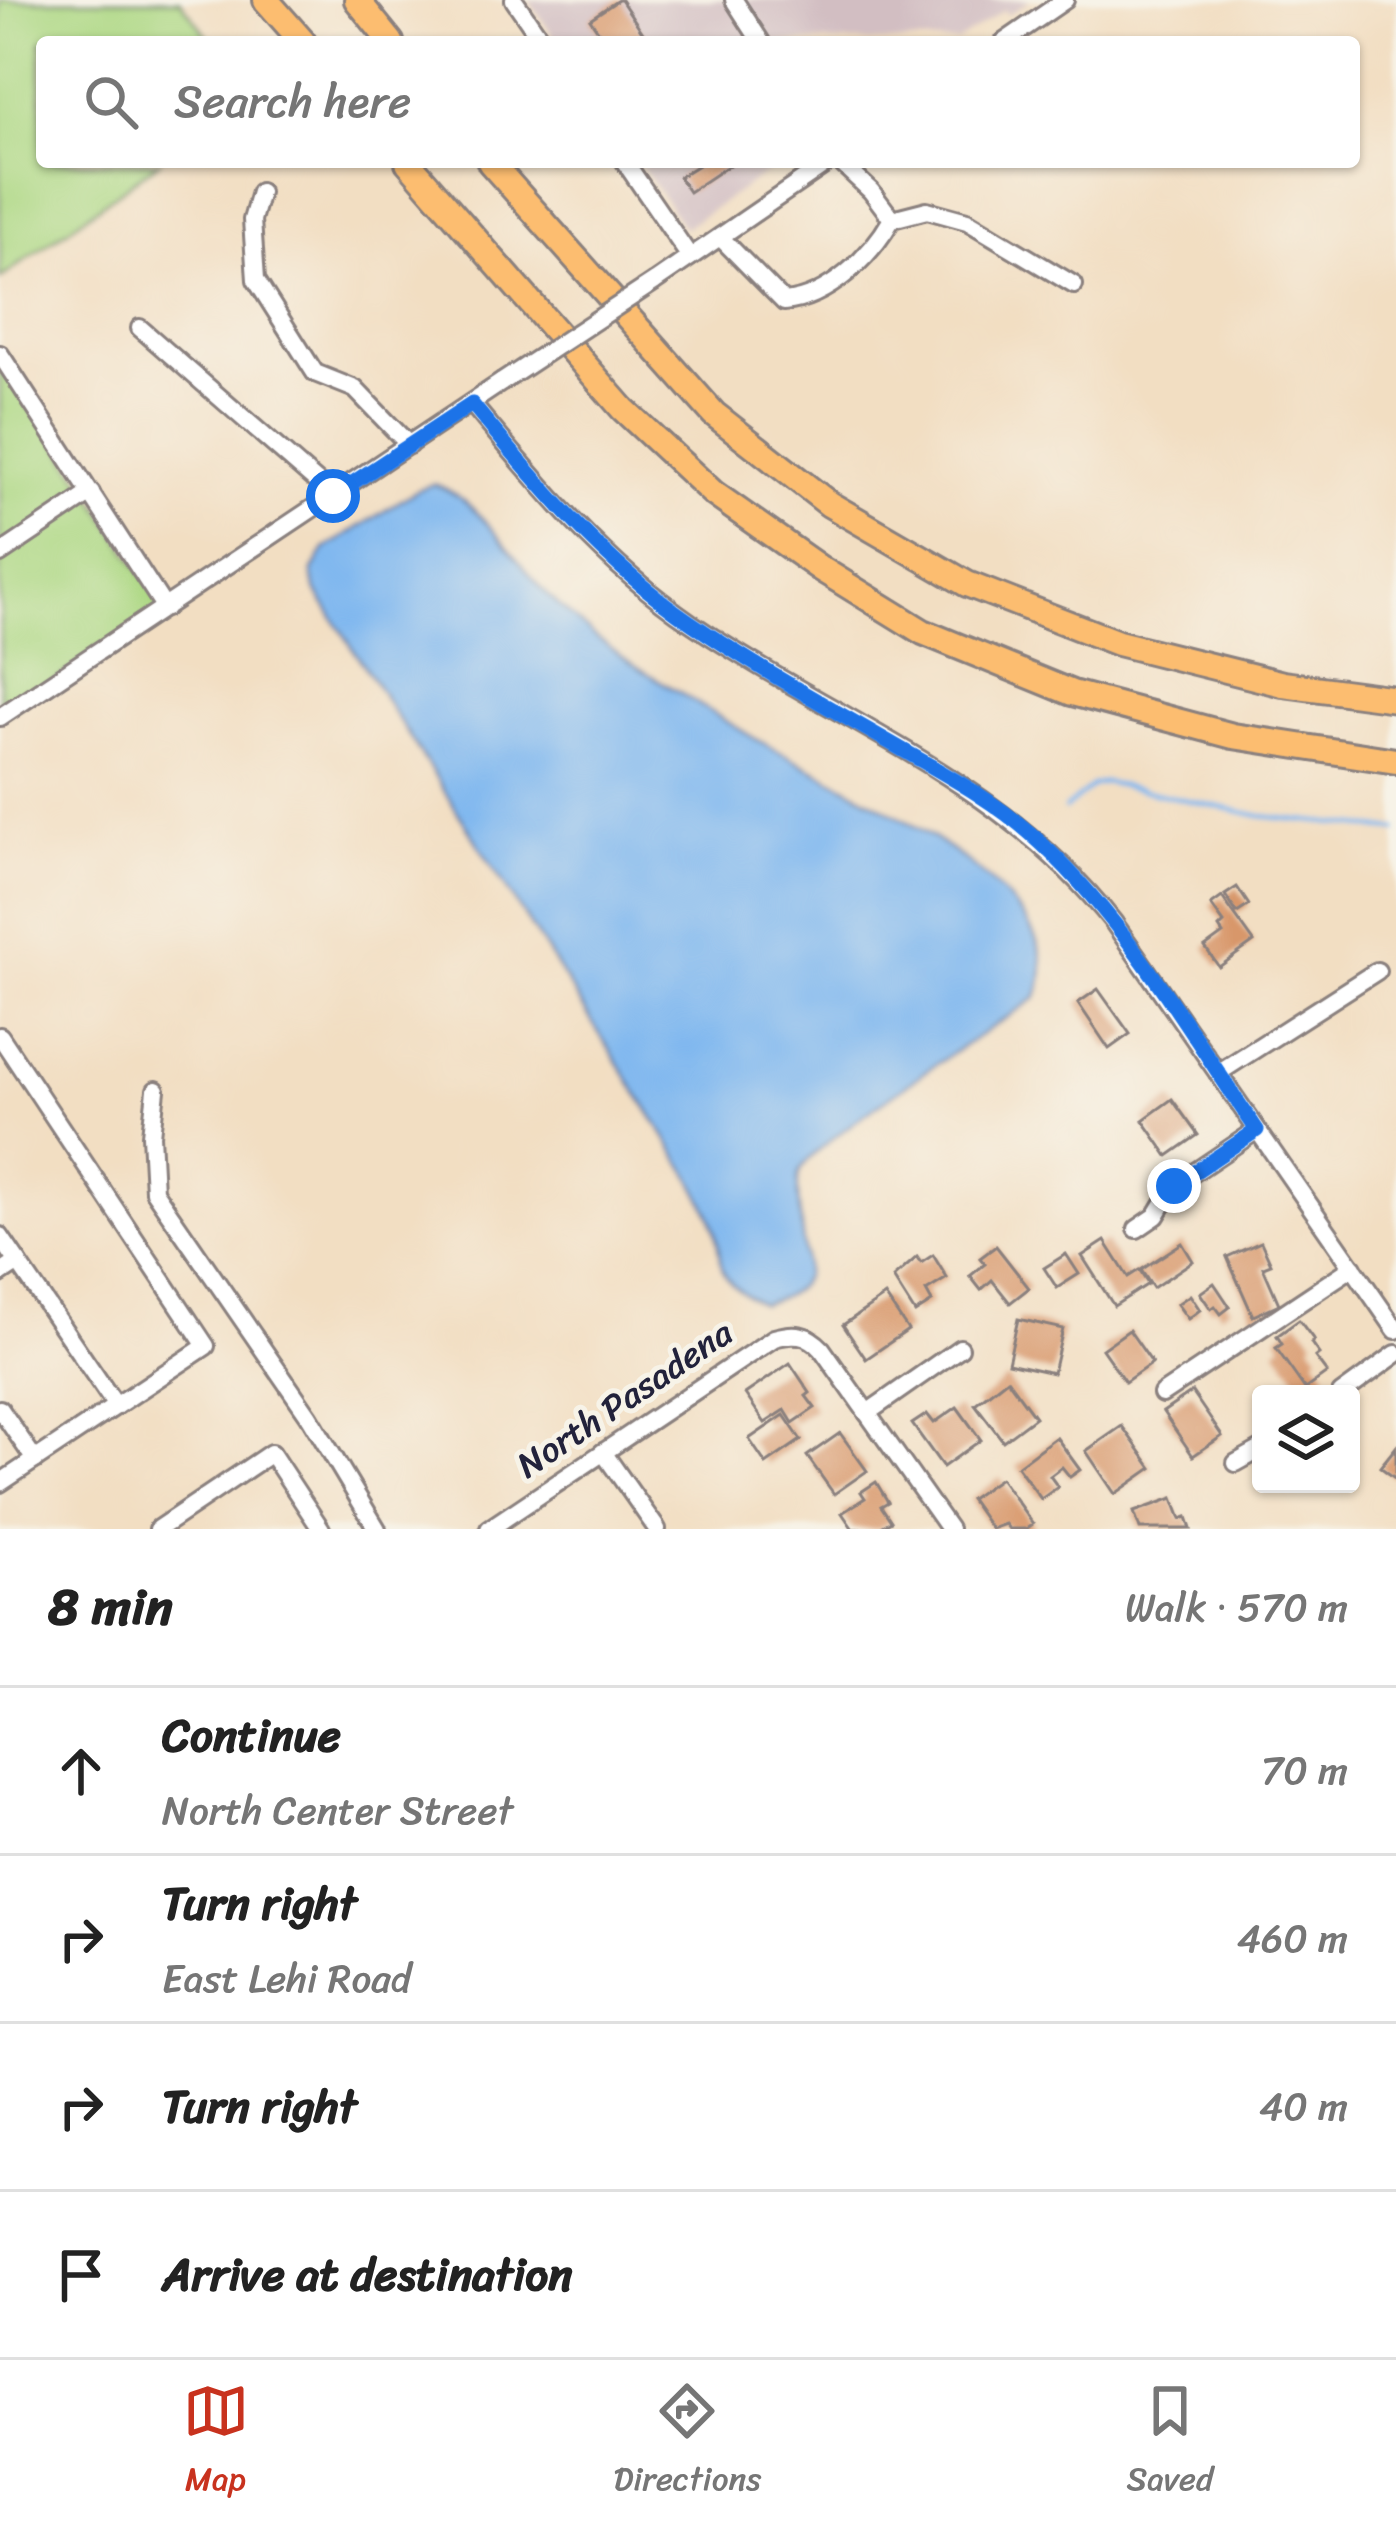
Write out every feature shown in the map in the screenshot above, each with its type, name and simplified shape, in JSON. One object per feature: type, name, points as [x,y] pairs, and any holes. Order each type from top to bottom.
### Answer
[{"type":"highway","points":[[264,0],[298,36]]},
{"type":"highway","points":[[357,0],[387,36]]},
{"type":"highway","points":[[413,168],[622,409],[713,494],[923,632],[1072,693],[1232,736],[1396,761]]},
{"type":"highway","points":[[495,168],[714,413],[829,504],[967,584],[1118,643],[1283,684],[1396,699]]},
{"type":"street","points":[[514,0],[539,36]]},
{"type":"street","points":[[734,0],[756,36]]},
{"type":"street","points":[[1013,36],[1065,0]]},
{"type":"street","points":[[629,168],[690,257]]},
{"type":"street","points":[[0,717],[820,168]]},
{"type":"street","points":[[846,168],[892,219]]},
{"type":"street","points":[[260,192],[252,220],[256,280],[315,373],[355,389],[409,446]]},
{"type":"street","points":[[720,237],[784,302],[804,301],[857,265],[892,219],[927,210],[967,220],[1074,285]]},
{"type":"street","points":[[140,328],[333,496]]},
{"type":"street","points":[[0,354],[165,608]]},
{"type":"street","points":[[472,404],[587,536],[661,602],[970,788],[1027,830],[1094,898],[1396,1330]]},
{"type":"street","points":[[0,554],[92,494]]},
{"type":"street","points":[[1218,1073],[1377,971]]},
{"type":"street","points":[[0,1036],[206,1346],[0,1484]]},
{"type":"street","points":[[156,1090],[151,1136],[154,1191],[309,1416],[377,1529]]},
{"type":"street","points":[[1137,1229],[1156,1216],[1174,1186],[1257,1130]]},
{"type":"street","points":[[0,1236],[116,1406]]},
{"type":"street","points":[[0,1274],[18,1262]]},
{"type":"street","points":[[1162,1394],[1353,1267]]},
{"type":"street","name":"North Pasadena","points":[[489,1529],[774,1338],[800,1334],[822,1349],[867,1413]]},
{"type":"street","points":[[949,1529],[867,1413],[960,1348]]},
{"type":"street","points":[[1353,1385],[1396,1354]]},
{"type":"street","points":[[0,1409],[34,1460]]},
{"type":"street","points":[[603,1452],[658,1529]]},
{"type":"street","points":[[158,1529],[271,1454],[321,1529]]},
{"type":"street","points":[[1236,1463],[1252,1454]]},
{"type":"shaded area","points":[[529,0],[1030,0],[1008,15],[1004,10],[966,36],[553,36]]},
{"type":"shaded area","points":[[643,168],[774,168],[684,228]]},
{"type":"green space","points":[[0,0],[180,0],[207,36],[36,36],[36,168],[151,168],[0,279]]},
{"type":"green space","points":[[0,355],[165,608],[0,717]]},
{"type":"water","points":[[433,484],[465,502],[550,597],[619,655],[754,738],[888,810],[988,879],[1024,918],[1042,958],[1036,998],[868,1111],[810,1158],[798,1182],[805,1275],[793,1291],[781,1297],[761,1304],[726,1276],[711,1218],[690,1175],[315,589],[312,572],[325,549]]},
{"type":"building","points":[[621,0],[645,36],[602,36],[590,19]]},
{"type":"building","points":[[693,168],[725,168],[689,192],[679,177]]},
{"type":"building","points":[[1237,887],[1249,905],[1237,913],[1225,895]]},
{"type":"building","points":[[1222,897],[1254,942],[1219,967],[1205,947],[1223,934],[1219,928],[1224,923],[1211,905]]},
{"type":"building","points":[[1098,989],[1130,1034],[1109,1049],[1078,1003]]},
{"type":"building","points":[[1172,1099],[1198,1135],[1168,1156],[1143,1120]]},
{"type":"building","points":[[1105,1241],[1128,1277],[1139,1270],[1148,1284],[1114,1306],[1082,1256]]},
{"type":"building","points":[[1261,1242],[1271,1264],[1263,1267],[1279,1304],[1253,1316],[1227,1257]]},
{"type":"building","points":[[1182,1243],[1193,1261],[1153,1288],[1141,1270]]},
{"type":"building","points":[[996,1246],[1029,1288],[1010,1303],[992,1280],[981,1290],[970,1276],[985,1264],[980,1258]]},
{"type":"building","points":[[1066,1254],[1079,1274],[1057,1288],[1044,1268]]},
{"type":"building","points":[[933,1255],[947,1278],[926,1291],[932,1302],[915,1313],[893,1278],[917,1257],[921,1263]]},
{"type":"building","points":[[1214,1283],[1230,1307],[1221,1314],[1200,1293]]},
{"type":"building","points":[[1190,1295],[1200,1310],[1188,1319],[1177,1304]]},
{"type":"building","points":[[885,1296],[908,1330],[866,1359],[843,1325]]},
{"type":"building","points":[[1018,1319],[1063,1329],[1053,1373],[1008,1363]]},
{"type":"building","points":[[1299,1320],[1314,1340],[1311,1343],[1319,1354],[1315,1357],[1327,1373],[1310,1385],[1302,1385],[1276,1348],[1282,1344],[1277,1336]]},
{"type":"building","points":[[1129,1330],[1152,1363],[1125,1382],[1102,1349]]},
{"type":"building","points":[[790,1363],[815,1408],[793,1423],[785,1410],[765,1423],[745,1394]]},
{"type":"building","points":[[1007,1379],[1035,1417],[1003,1441],[975,1404]]},
{"type":"building","points":[[1192,1392],[1222,1436],[1193,1456],[1163,1412]]},
{"type":"building","points":[[957,1407],[981,1440],[943,1467],[912,1424],[927,1414],[934,1423]]},
{"type":"building","points":[[784,1415],[801,1440],[766,1464],[749,1439]]},
{"type":"building","points":[[1122,1426],[1152,1468],[1115,1494],[1086,1451]]},
{"type":"building","points":[[840,1433],[867,1471],[834,1494],[807,1456]]},
{"type":"building","points":[[1056,1437],[1080,1470],[1070,1477],[1062,1467],[1050,1476],[1058,1487],[1041,1499],[1017,1466]]},
{"type":"building","points":[[1396,1447],[1396,1479],[1380,1467]]},
{"type":"building","points":[[1000,1478],[1033,1524],[1026,1529],[1009,1529],[1005,1524],[991,1529],[970,1499]]},
{"type":"building","points":[[876,1482],[888,1502],[881,1506],[891,1521],[878,1529],[853,1529],[842,1513],[865,1498],[861,1492]]},
{"type":"building","points":[[1173,1498],[1181,1519],[1187,1517],[1191,1529],[1140,1529],[1134,1512]]},
{"type":"waterway","points":[[1065,809],[1104,782],[1261,816],[1396,830]]},
{"type":"route","points":[[333,496],[472,404],[550,498],[661,602],[970,788],[1027,830],[1114,923],[1257,1130],[1174,1186]]}]
